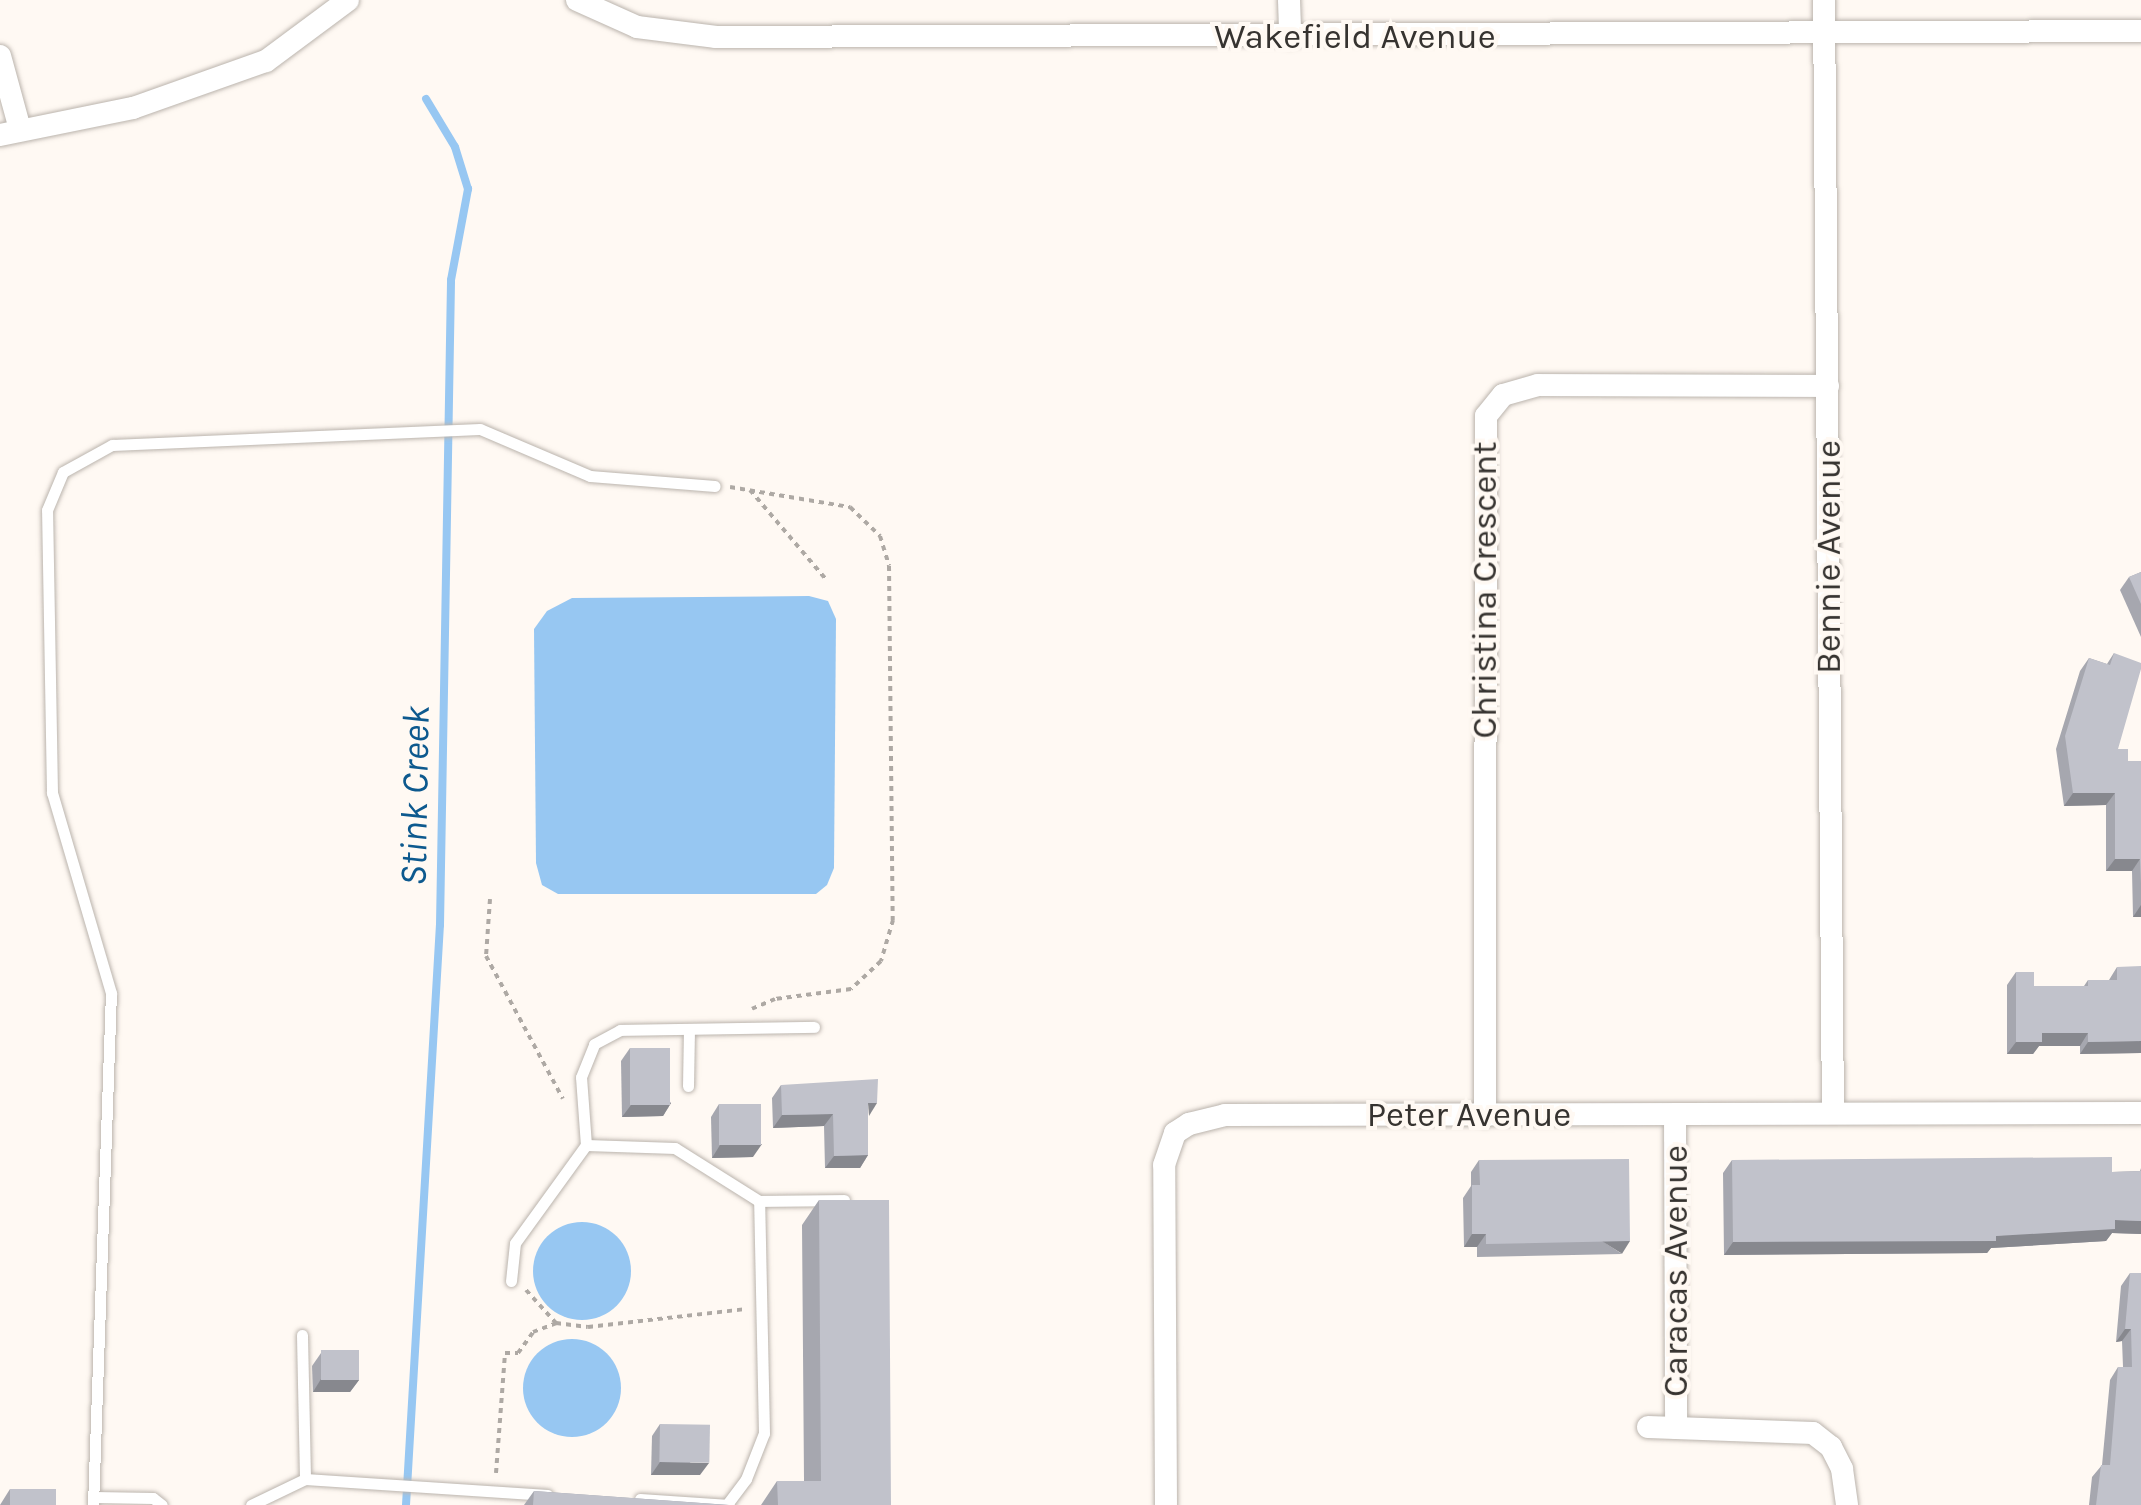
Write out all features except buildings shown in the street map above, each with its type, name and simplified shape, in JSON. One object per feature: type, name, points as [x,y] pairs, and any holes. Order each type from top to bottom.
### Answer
[{"type":"street","points":[[0,56],[10,132],[134,108],[266,61],[348,0]]},
{"type":"street","name":"Wakefield Avenue","points":[[576,0],[637,27],[716,37],[1290,38],[2141,31]]},
{"type":"street","points":[[1289,0],[1290,38]]},
{"type":"street","name":"Bennie Avenue","points":[[1824,0],[1833,1113]]},
{"type":"street","name":"Christina Crescent","points":[[1485,1116],[1486,416],[1504,395],[1538,385],[1828,386]]},
{"type":"street","name":"Peter Avenue","points":[[1166,1505],[1164,1165],[1175,1134],[1225,1116],[2141,1113]]},
{"type":"street","name":"Caracas Avenue","points":[[1675,1114],[1676,1428]]},
{"type":"street","points":[[1648,1427],[1813,1434],[1831,1447],[1842,1469],[1847,1505]]},
{"type":"lane","points":[[162,1505],[153,1498],[94,1501],[111,993],[52,792],[47,510],[63,472],[112,445],[480,430],[590,476],[715,486]]},
{"type":"lane","points":[[511,1276],[515,1243],[586,1145],[581,1077],[594,1044],[620,1030],[814,1027]]},
{"type":"lane","points":[[688,1086],[689,1029]]},
{"type":"lane","points":[[586,1145],[675,1148],[759,1200],[864,1200]]},
{"type":"lane","points":[[618,1498],[728,1504],[764,1433],[759,1200]]},
{"type":"lane","points":[[302,1335],[305,1479]]},
{"type":"lane","points":[[252,1505],[305,1479],[426,1487],[472,1498],[495,1492],[562,1496]]},
{"type":"path","points":[[715,486],[850,507],[880,536],[889,566],[893,920],[882,961],[852,989],[776,999],[748,1011],[748,1028]]},
{"type":"path","points":[[750,490],[826,578]]},
{"type":"path","points":[[490,899],[486,956],[550,1082],[566,1102],[583,1104]]},
{"type":"path","points":[[511,1276],[556,1323]]},
{"type":"path","points":[[495,1492],[506,1353],[518,1353],[533,1332],[556,1323],[588,1327],[666,1313],[760,1308]]},
{"type":"water","points":[[809,596],[828,601],[836,619],[834,868],[827,885],[816,894],[558,894],[542,885],[536,863],[534,629],[547,611],[572,598]]},
{"type":"water","points":[[582,1222],[601,1226],[617,1236],[627,1252],[631,1271],[627,1290],[617,1306],[601,1316],[582,1320],[563,1316],[547,1306],[537,1290],[533,1271],[537,1252],[547,1236],[563,1226]]},
{"type":"water","points":[[572,1339],[591,1343],[607,1353],[617,1369],[621,1388],[617,1407],[607,1423],[591,1433],[572,1437],[553,1433],[537,1423],[527,1407],[523,1388],[527,1369],[537,1353],[553,1343]]},
{"type":"waterway","name":"Stink Creek","points":[[406,1505],[440,925],[451,280],[468,189],[455,147],[426,99]]}]
